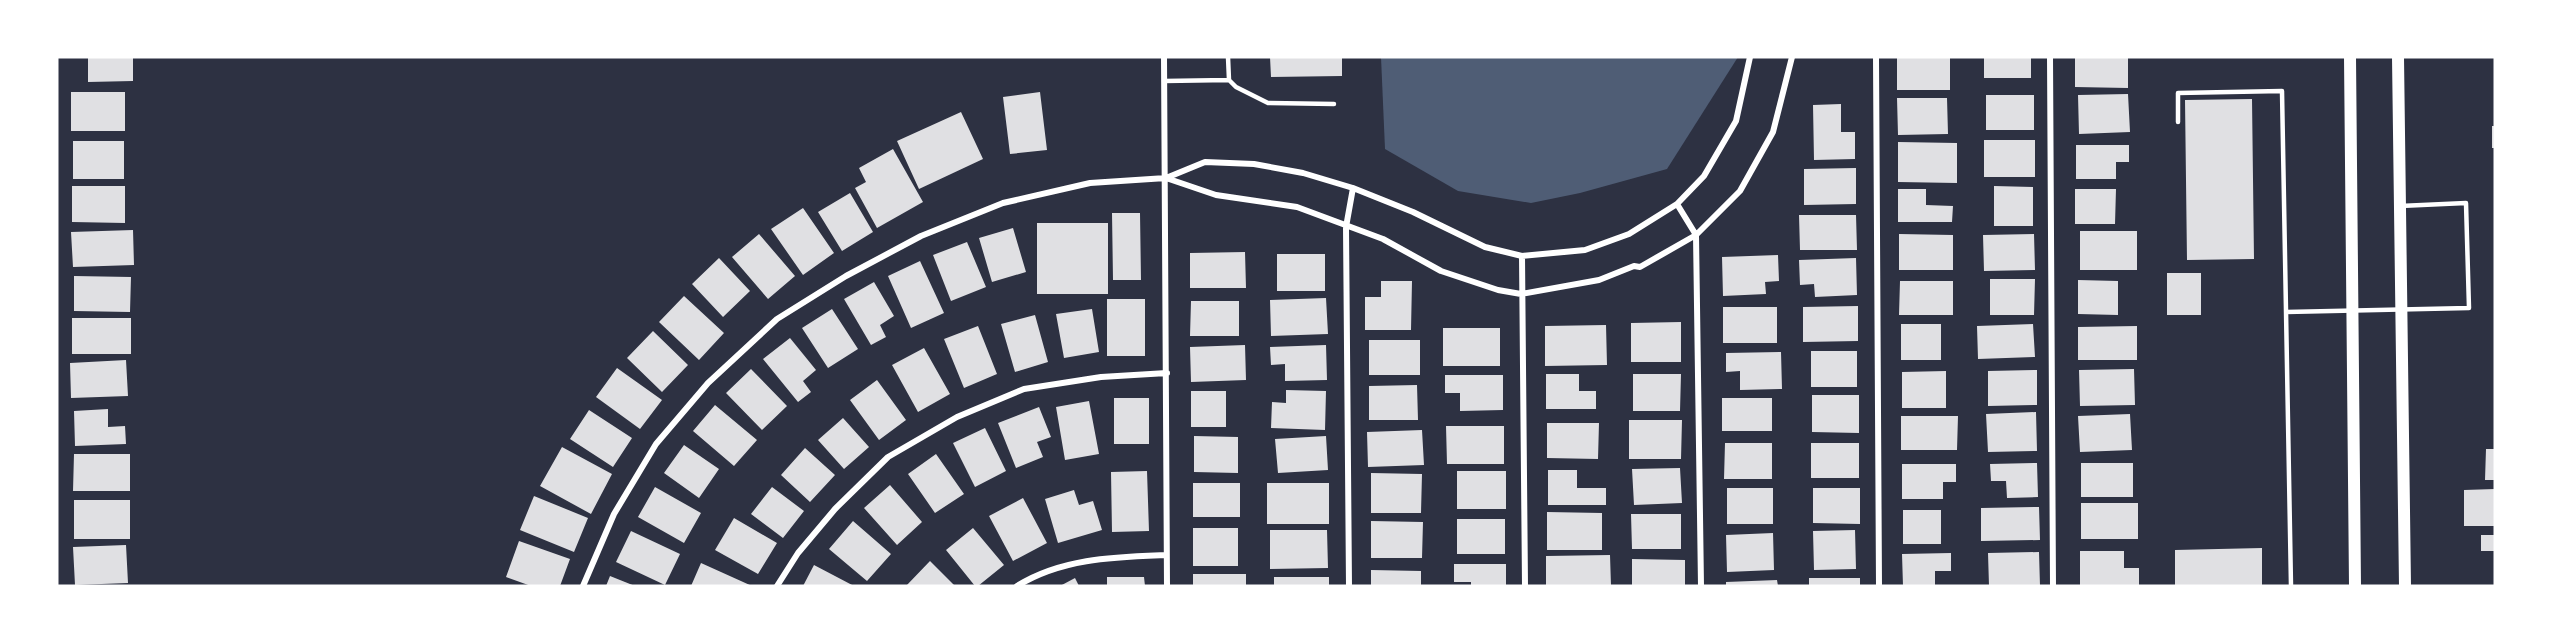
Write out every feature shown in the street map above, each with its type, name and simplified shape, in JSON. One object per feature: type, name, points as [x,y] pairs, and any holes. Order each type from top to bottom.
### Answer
[{"type":"main road","points":[[2350,57],[2355,586]]},
{"type":"main road","points":[[2398,57],[2405,586]]},
{"type":"street","points":[[1164,57],[1167,586]]},
{"type":"street","points":[[583,586],[614,514],[656,444],[708,383],[777,319],[846,276],[921,237],[1003,203],[1090,183],[1166,178],[1205,162],[1254,164],[1303,173],[1353,188],[1413,212],[1485,247],[1522,256],[1585,250],[1629,234],[1677,204],[1704,176],[1736,121],[1750,57]]},
{"type":"street","points":[[1166,178],[1216,195],[1297,207],[1383,240],[1441,271],[1498,290],[1521,294],[1599,279],[1634,266],[1640,267],[1696,235],[1740,192],[1773,132],[1792,57]]},
{"type":"street","points":[[1876,57],[1879,586]]},
{"type":"street","points":[[2050,57],[2053,586]]},
{"type":"street","points":[[1349,586],[1346,227],[1353,188]]},
{"type":"street","points":[[1677,204],[1696,235],[1701,586]]},
{"type":"street","points":[[1522,256],[1525,586]]},
{"type":"street","points":[[777,586],[798,552],[835,508],[888,457],[957,417],[1024,389],[1101,377],[1167,374]]},
{"type":"street","points":[[1017,586],[1066,565],[1110,557],[1167,555]]},
{"type":"lane","points":[[1228,57],[1229,80],[1236,87],[1268,104],[1334,104]]},
{"type":"lane","points":[[1164,81],[1229,80]]},
{"type":"lane","points":[[2178,122],[2178,93],[2282,91],[2291,586]]},
{"type":"lane","points":[[2286,312],[2469,308],[2466,203],[2400,206]]},
{"type":"water","points":[[1381,57],[1738,57],[1667,169],[1580,193],[1531,203],[1458,191],[1385,149]]},
{"type":"building","points":[[88,57],[133,57],[133,81],[88,82]]},
{"type":"building","points":[[1270,57],[1342,57],[1342,76],[1271,77]]},
{"type":"building","points":[[1897,57],[1950,57],[1950,90],[1897,90]]},
{"type":"building","points":[[1984,57],[2031,57],[2031,78],[1984,78]]},
{"type":"building","points":[[2075,57],[2128,57],[2128,88],[2075,87]]},
{"type":"building","points":[[71,92],[125,92],[125,131],[71,131]]},
{"type":"building","points":[[1040,92],[1047,150],[1010,154],[1003,97]]},
{"type":"building","points":[[2128,94],[2130,132],[2079,134],[2078,95]]},
{"type":"building","points":[[1986,95],[2034,95],[2034,130],[1986,130]]},
{"type":"building","points":[[1897,98],[1947,98],[1948,134],[1898,135]]},
{"type":"building","points":[[2252,99],[2254,259],[2187,260],[2185,100]]},
{"type":"building","points":[[1841,104],[1841,132],[1855,132],[1855,159],[1814,160],[1813,105]]},
{"type":"building","points":[[961,112],[983,159],[919,189],[897,141]]},
{"type":"building","points":[[2492,126],[2495,126],[2495,148],[2492,148]]},
{"type":"building","points":[[1984,140],[2035,140],[2035,177],[1984,177]]},
{"type":"building","points":[[73,141],[124,141],[124,179],[73,179]]},
{"type":"building","points":[[1898,142],[1957,143],[1957,183],[1898,182]]},
{"type":"building","points":[[2076,145],[2129,145],[2129,162],[2116,162],[2116,179],[2076,179]]},
{"type":"building","points":[[893,149],[923,202],[877,228],[855,188],[866,182],[859,168]]},
{"type":"building","points":[[1856,168],[1856,204],[1804,205],[1804,169]]},
{"type":"building","points":[[72,186],[125,186],[125,223],[72,222]]},
{"type":"building","points":[[1994,186],[2033,187],[2033,226],[1994,226]]},
{"type":"building","points":[[1898,189],[1926,189],[1926,205],[1953,206],[1952,222],[1898,222]]},
{"type":"building","points":[[2075,189],[2116,189],[2115,224],[2075,224]]},
{"type":"building","points":[[850,193],[873,232],[842,251],[818,212]]},
{"type":"building","points":[[803,208],[834,253],[803,275],[771,229]]},
{"type":"building","points":[[1112,213],[1140,213],[1141,280],[1113,280]]},
{"type":"building","points":[[1799,215],[1856,215],[1857,250],[1800,250]]},
{"type":"building","points":[[1037,223],[1108,223],[1108,294],[1037,294]]},
{"type":"building","points":[[1013,228],[1026,272],[992,282],[979,238]]},
{"type":"building","points":[[133,230],[134,265],[73,267],[71,232]]},
{"type":"building","points":[[2080,231],[2137,231],[2137,270],[2080,270]]},
{"type":"building","points":[[759,234],[795,276],[768,299],[732,257]]},
{"type":"building","points":[[1899,234],[1953,235],[1953,270],[1899,270]]},
{"type":"building","points":[[2034,234],[2035,270],[1984,271],[1983,235]]},
{"type":"building","points":[[967,242],[986,287],[951,301],[933,255]]},
{"type":"building","points":[[1245,252],[1246,288],[1190,288],[1190,253]]},
{"type":"building","points":[[1277,254],[1325,254],[1325,291],[1277,291]]},
{"type":"building","points":[[1778,255],[1779,281],[1765,282],[1766,294],[1723,296],[1722,257]]},
{"type":"building","points":[[719,258],[750,291],[723,317],[692,284]]},
{"type":"building","points":[[1856,258],[1857,295],[1815,297],[1814,284],[1800,285],[1799,260]]},
{"type":"building","points":[[920,261],[944,313],[911,328],[888,276]]},
{"type":"building","points":[[2167,273],[2201,273],[2201,315],[2167,315]]},
{"type":"building","points":[[74,276],[131,277],[130,312],[74,311]]},
{"type":"building","points":[[1990,279],[2035,279],[2034,315],[1990,315]]},
{"type":"building","points":[[2078,280],[2118,281],[2118,315],[2078,314]]},
{"type":"building","points":[[1381,281],[1412,281],[1411,330],[1365,330],[1365,297],[1381,297]]},
{"type":"building","points":[[1900,281],[1953,281],[1953,315],[1899,315]]},
{"type":"building","points":[[874,282],[894,316],[880,325],[886,337],[871,345],[844,299]]},
{"type":"building","points":[[684,296],[724,333],[699,360],[659,322]]},
{"type":"building","points":[[1326,298],[1328,334],[1271,336],[1270,300]]},
{"type":"building","points":[[1107,299],[1145,299],[1145,356],[1107,356]]},
{"type":"building","points":[[1191,301],[1239,301],[1239,336],[1190,336]]},
{"type":"building","points":[[1858,306],[1858,341],[1803,342],[1803,307]]},
{"type":"building","points":[[1723,307],[1777,307],[1777,343],[1723,343]]},
{"type":"building","points":[[832,309],[858,349],[828,368],[802,328]]},
{"type":"building","points":[[1092,309],[1099,352],[1064,358],[1056,314]]},
{"type":"building","points":[[1035,315],[1048,362],[1015,372],[1001,324]]},
{"type":"building","points":[[72,318],[131,318],[131,354],[72,354]]},
{"type":"building","points":[[1681,322],[1681,362],[1631,362],[1631,323]]},
{"type":"building","points":[[1901,324],[1941,324],[1941,360],[1901,360]]},
{"type":"building","points":[[2033,324],[2035,357],[1978,359],[1977,326]]},
{"type":"building","points":[[1606,325],[1607,365],[1545,366],[1545,326]]},
{"type":"building","points":[[978,326],[997,374],[964,388],[944,339]]},
{"type":"building","points":[[2137,326],[2137,360],[2078,360],[2078,327]]},
{"type":"building","points":[[1443,328],[1500,328],[1500,366],[1443,366]]},
{"type":"building","points":[[653,331],[688,365],[662,392],[627,358]]},
{"type":"building","points":[[790,338],[816,370],[803,381],[811,392],[798,402],[763,359]]},
{"type":"building","points":[[1369,340],[1420,340],[1420,375],[1369,375]]},
{"type":"building","points":[[1245,345],[1246,380],[1191,382],[1190,347]]},
{"type":"building","points":[[1326,345],[1327,380],[1285,381],[1285,364],[1271,365],[1270,347]]},
{"type":"building","points":[[924,348],[950,394],[918,412],[892,365]]},
{"type":"building","points":[[1811,351],[1857,351],[1857,387],[1811,387]]},
{"type":"building","points":[[1781,352],[1782,389],[1740,390],[1740,371],[1726,372],[1726,353]]},
{"type":"building","points":[[126,360],[128,396],[71,398],[70,363]]},
{"type":"building","points":[[617,368],[662,400],[640,429],[596,397]]},
{"type":"building","points":[[751,369],[787,406],[762,430],[726,393]]},
{"type":"building","points":[[2134,369],[2135,405],[2080,406],[2079,370]]},
{"type":"building","points":[[2037,370],[2037,405],[1988,406],[1988,371]]},
{"type":"building","points":[[1946,371],[1946,408],[1902,408],[1902,372]]},
{"type":"building","points":[[1546,374],[1579,374],[1579,391],[1596,391],[1596,409],[1546,409]]},
{"type":"building","points":[[1633,374],[1681,374],[1680,411],[1633,411]]},
{"type":"building","points":[[1445,375],[1503,375],[1503,410],[1460,411],[1460,393],[1445,393]]},
{"type":"building","points":[[877,380],[906,420],[879,440],[850,400]]},
{"type":"building","points":[[1417,385],[1418,420],[1369,420],[1369,386]]},
{"type":"building","points":[[1286,390],[1326,391],[1325,430],[1271,428],[1272,402],[1286,403]]},
{"type":"building","points":[[1191,391],[1226,391],[1226,427],[1191,427]]},
{"type":"building","points":[[1812,395],[1859,395],[1859,433],[1812,432]]},
{"type":"building","points":[[1114,398],[1149,398],[1149,444],[1114,444]]},
{"type":"building","points":[[1722,398],[1772,398],[1772,431],[1722,431]]},
{"type":"building","points":[[1089,401],[1099,454],[1065,460],[1056,407]]},
{"type":"building","points":[[715,405],[757,440],[734,466],[693,431]]},
{"type":"building","points":[[1039,407],[1051,437],[1037,442],[1043,457],[1016,468],[998,423]]},
{"type":"building","points":[[108,409],[108,427],[125,426],[126,444],[75,446],[74,411]]},
{"type":"building","points":[[589,410],[632,438],[613,467],[570,439]]},
{"type":"building","points":[[2036,412],[2037,451],[1988,452],[1986,414]]},
{"type":"building","points":[[2130,414],[2132,450],[2080,452],[2078,416]]},
{"type":"building","points":[[1901,416],[1958,416],[1957,450],[1901,450]]},
{"type":"building","points":[[843,418],[869,447],[844,469],[818,440]]},
{"type":"building","points":[[1629,420],[1682,420],[1681,459],[1629,459]]},
{"type":"building","points":[[1547,423],[1599,423],[1598,459],[1547,458]]},
{"type":"building","points":[[1446,426],[1504,426],[1504,464],[1447,464]]},
{"type":"building","points":[[985,428],[1006,471],[975,487],[953,443]]},
{"type":"building","points":[[1422,430],[1424,465],[1368,467],[1367,432]]},
{"type":"building","points":[[1194,436],[1238,437],[1238,473],[1194,472]]},
{"type":"building","points":[[1326,436],[1328,470],[1278,473],[1275,439]]},
{"type":"building","points":[[1725,443],[1772,443],[1772,479],[1724,479]]},
{"type":"building","points":[[1811,443],[1859,443],[1859,478],[1811,478]]},
{"type":"building","points":[[684,445],[719,469],[699,498],[664,473]]},
{"type":"building","points":[[562,447],[612,474],[591,514],[540,486]]},
{"type":"building","points":[[805,448],[835,475],[810,502],[781,475]]},
{"type":"building","points":[[2486,449],[2495,449],[2495,480],[2485,480]]},
{"type":"building","points":[[74,454],[130,454],[130,491],[73,491]]},
{"type":"building","points":[[936,454],[964,494],[935,513],[908,474]]},
{"type":"building","points":[[2037,463],[2038,497],[2007,498],[2006,481],[1991,481],[1990,464]]},
{"type":"building","points":[[2081,463],[2133,463],[2133,497],[2081,497]]},
{"type":"building","points":[[1902,464],[1956,464],[1956,482],[1943,482],[1943,499],[1902,499]]},
{"type":"building","points":[[1680,468],[1682,503],[1634,505],[1632,469]]},
{"type":"building","points":[[1548,470],[1577,470],[1577,488],[1606,488],[1606,505],[1548,505]]},
{"type":"building","points":[[1147,471],[1149,531],[1112,532],[1111,472]]},
{"type":"building","points":[[1457,471],[1506,471],[1506,509],[1457,509]]},
{"type":"building","points":[[1371,473],[1422,474],[1421,513],[1371,513]]},
{"type":"building","points":[[1193,483],[1240,483],[1240,517],[1193,517]]},
{"type":"building","points":[[1267,483],[1329,483],[1329,524],[1267,524]]},
{"type":"building","points":[[890,485],[922,522],[897,545],[864,508]]},
{"type":"building","points":[[655,487],[701,513],[684,543],[638,517]]},
{"type":"building","points":[[772,487],[804,511],[783,538],[751,514]]},
{"type":"building","points":[[1727,488],[1773,488],[1773,524],[1727,524]]},
{"type":"building","points":[[1813,488],[1860,488],[1860,524],[1813,523]]},
{"type":"building","points":[[2495,489],[2495,526],[2464,526],[2464,490]]},
{"type":"building","points":[[1074,490],[1079,505],[1093,501],[1102,530],[1058,543],[1045,499]]},
{"type":"building","points":[[534,496],[588,518],[574,552],[520,530]]},
{"type":"building","points":[[1023,498],[1047,543],[1013,561],[989,516]]},
{"type":"building","points":[[74,500],[130,500],[130,539],[74,539]]},
{"type":"building","points":[[2081,503],[2138,503],[2138,539],[2081,539]]},
{"type":"building","points":[[2039,507],[2040,540],[1981,541],[1981,508]]},
{"type":"building","points":[[1903,510],[1941,510],[1941,544],[1903,544]]},
{"type":"building","points":[[1547,512],[1602,513],[1602,550],[1547,550]]},
{"type":"building","points":[[1631,514],[1681,514],[1681,549],[1632,549]]},
{"type":"building","points":[[734,518],[777,543],[758,574],[715,550]]},
{"type":"building","points":[[1457,519],[1505,519],[1505,554],[1457,554]]},
{"type":"building","points":[[853,521],[891,554],[867,581],[829,549]]},
{"type":"building","points":[[1371,521],[1423,522],[1422,558],[1371,558]]},
{"type":"building","points":[[973,528],[1004,565],[978,586],[975,586],[946,550]]},
{"type":"building","points":[[1193,528],[1238,528],[1238,566],[1193,566]]},
{"type":"building","points":[[1270,530],[1327,530],[1328,568],[1270,569]]},
{"type":"building","points":[[1855,530],[1856,569],[1814,570],[1813,531]]},
{"type":"building","points":[[631,531],[680,554],[665,585],[616,562]]},
{"type":"building","points":[[1773,533],[1774,570],[1727,572],[1726,535]]},
{"type":"building","points":[[2481,535],[2495,535],[2495,551],[2481,551]]},
{"type":"building","points":[[519,541],[570,559],[560,586],[531,586],[506,577]]},
{"type":"building","points":[[126,545],[128,583],[75,585],[73,547]]},
{"type":"building","points":[[2262,548],[2262,586],[2175,586],[2175,550]]},
{"type":"building","points":[[2080,551],[2124,551],[2124,568],[2139,568],[2139,586],[2080,586]]},
{"type":"building","points":[[2039,552],[2040,586],[1989,586],[1988,553]]},
{"type":"building","points":[[1951,553],[1951,571],[1935,571],[1935,586],[1903,586],[1902,554]]},
{"type":"building","points":[[1610,555],[1611,586],[1546,586],[1546,556]]},
{"type":"building","points":[[1632,559],[1685,560],[1685,586],[1632,586]]},
{"type":"building","points":[[930,561],[955,586],[906,586]]},
{"type":"building","points":[[701,563],[752,586],[691,586]]},
{"type":"building","points":[[1454,564],[1506,564],[1506,586],[1471,586],[1471,582],[1454,582]]},
{"type":"building","points":[[814,565],[854,586],[803,586]]},
{"type":"building","points":[[1371,570],[1421,571],[1421,586],[1371,586]]},
{"type":"building","points":[[1193,574],[1246,574],[1246,586],[1193,586]]},
{"type":"building","points":[[610,576],[635,586],[606,586]]},
{"type":"building","points":[[1107,577],[1144,577],[1145,586],[1107,586]]},
{"type":"building","points":[[1274,577],[1329,577],[1329,586],[1274,586]]},
{"type":"building","points":[[1075,578],[1079,586],[1060,586]]},
{"type":"building","points":[[1809,578],[1860,578],[1860,586],[1809,586]]},
{"type":"building","points":[[1777,580],[1778,586],[1726,586],[1726,582]]}]
